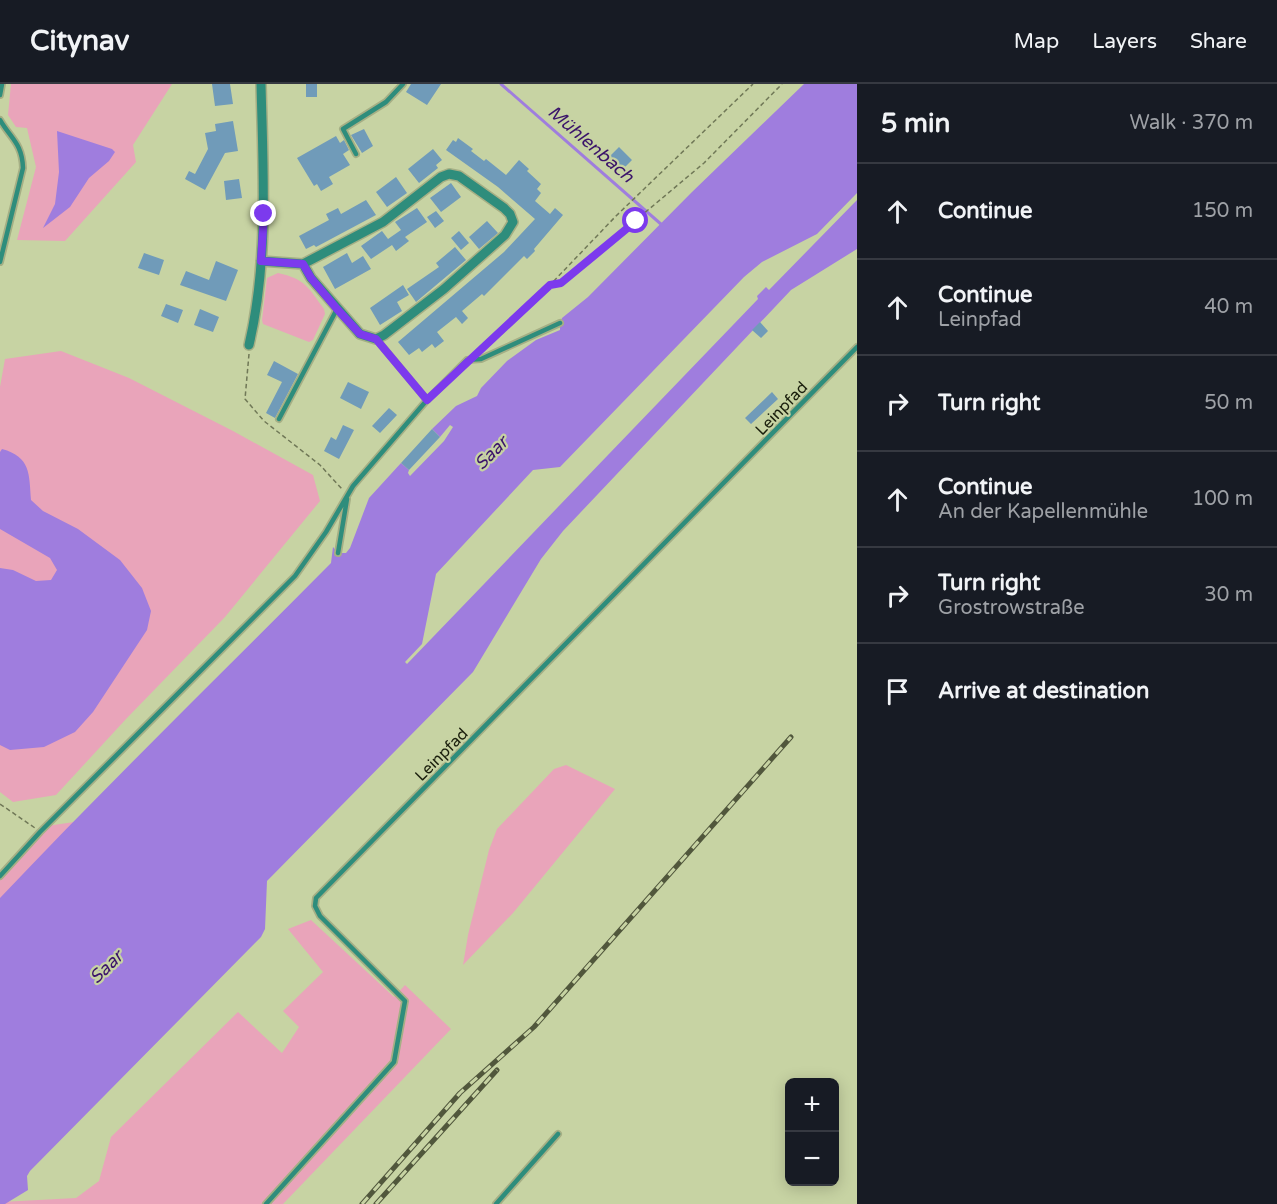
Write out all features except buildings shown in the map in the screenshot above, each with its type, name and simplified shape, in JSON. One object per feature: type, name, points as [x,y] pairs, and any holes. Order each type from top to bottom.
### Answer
[{"type":"street","points":[[249,345],[255,320],[264,214],[261,84]]},
{"type":"street","points":[[261,261],[303,264],[383,222],[441,177],[449,174],[459,176],[510,214],[513,222],[505,236],[444,289],[376,339],[360,334],[311,278],[303,264]]},
{"type":"lane","points":[[0,95],[2,84]]},
{"type":"lane","points":[[356,154],[344,129],[386,102],[403,84]]},
{"type":"lane","points":[[0,120],[19,145],[23,156],[23,168],[0,262]]},
{"type":"lane","points":[[279,419],[337,309]]},
{"type":"lane","points":[[0,876],[40,832],[295,576],[326,532],[347,494],[427,400],[467,360],[481,360],[560,323]]},
{"type":"lane","points":[[376,339],[427,400]]},
{"type":"lane","name":"Leinpfad","points":[[266,1204],[394,1062],[405,1001],[320,916],[315,906],[316,898],[857,347]]},
{"type":"lane","points":[[338,553],[347,494]]},
{"type":"lane","points":[[496,1204],[558,1134]]},
{"type":"path","points":[[467,360],[550,285],[616,216],[753,84]]},
{"type":"path","points":[[550,285],[561,283],[704,163],[782,84]]},
{"type":"path","points":[[249,345],[245,399],[264,421],[320,465],[347,494]]},
{"type":"path","points":[[0,804],[40,832]]},
{"type":"shaded area","points":[[11,84],[172,84],[133,145],[136,162],[65,241],[17,240],[36,167],[27,128],[16,127],[8,115]]},
{"type":"shaded area","points":[[278,273],[300,281],[324,309],[325,314],[313,340],[309,342],[263,324],[267,278]]},
{"type":"shaded area","points":[[61,351],[129,378],[313,475],[320,501],[225,617],[56,795],[13,802],[0,792],[0,387],[5,359]]},
{"type":"shaded area","points":[[566,765],[615,789],[513,913],[463,965],[489,850],[497,829],[554,769]]},
{"type":"shaded area","points":[[74,822],[0,901],[0,871],[40,827]]},
{"type":"shaded area","points":[[311,920],[394,997],[405,985],[451,1029],[283,1204],[0,1204],[1,1202],[76,1198],[99,1181],[111,1137],[238,1012],[282,1053],[299,1027],[283,1011],[323,972],[288,929]]},
{"type":"water","name":"Saar","points":[[804,84],[857,84],[857,193],[817,234],[762,262],[744,277],[560,467],[533,470],[436,574],[422,644],[405,662],[407,664],[758,299],[757,296],[766,287],[769,290],[857,200],[857,249],[791,290],[563,531],[541,559],[473,672],[267,881],[265,929],[261,937],[30,1171],[27,1176],[28,1190],[5,1204],[0,1204],[0,898],[331,563],[333,547],[338,553],[346,553],[369,498],[401,463],[409,470],[410,476],[444,441],[453,427],[450,425],[440,437],[432,429],[456,406],[477,396],[481,388],[507,361],[536,340],[560,330],[562,318],[588,297]]},
{"type":"water","points":[[57,131],[115,152],[109,161],[89,178],[70,207],[43,228],[55,204],[59,172]]},
{"type":"water","points":[[2,449],[18,457],[27,468],[31,500],[43,511],[78,529],[120,560],[142,588],[151,611],[147,630],[93,712],[75,732],[44,747],[10,750],[0,745],[0,568],[13,570],[36,581],[51,580],[57,570],[50,558],[0,529],[0,452]]},
{"type":"waterway","name":"Mühlenbach","points":[[501,84],[662,225]]},
{"type":"railway","points":[[362,1204],[460,1093],[534,1027],[791,737]]},
{"type":"railway","points":[[376,1204],[497,1070]]},
{"type":"route","points":[[264,214],[261,261],[303,264],[311,278],[337,309],[360,334],[376,339],[427,400],[550,285],[561,283],[636,221]]}]
